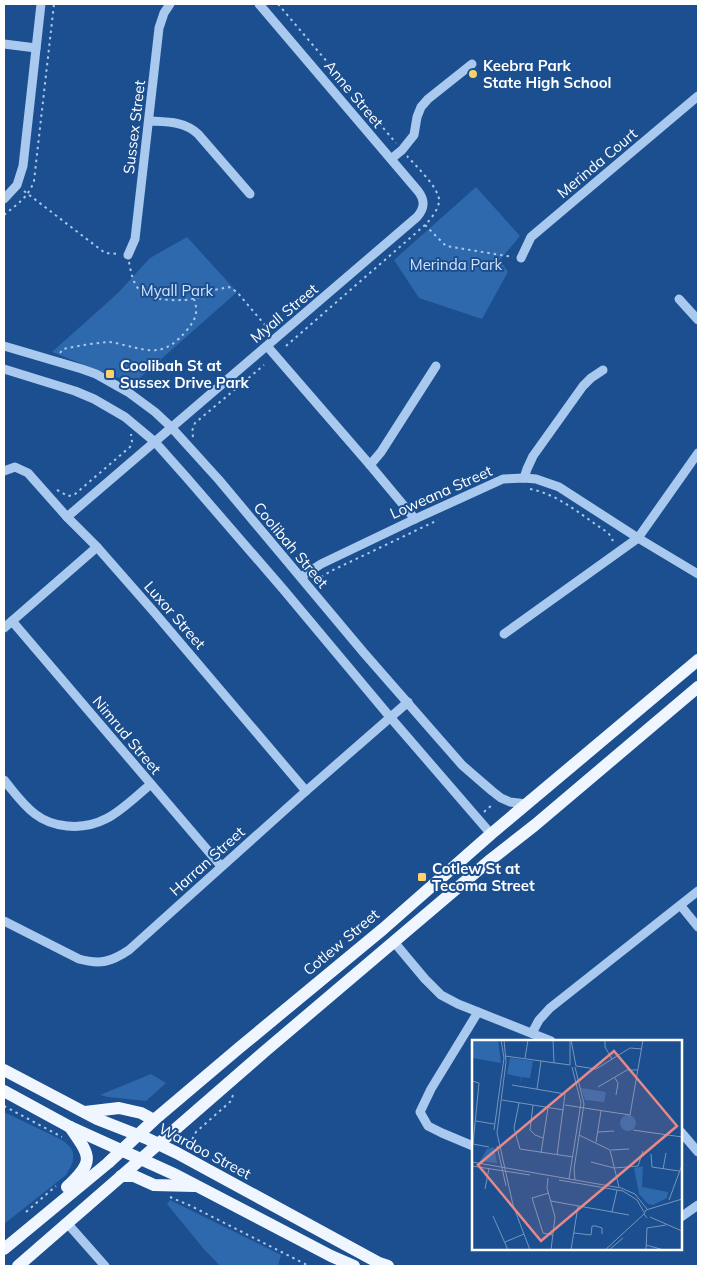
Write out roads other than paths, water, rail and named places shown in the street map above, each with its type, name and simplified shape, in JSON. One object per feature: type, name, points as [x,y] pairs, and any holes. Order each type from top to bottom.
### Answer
[{"type":"main road","name":"Cotlew Street","points":[[4,1250],[102,1168],[154,1120],[383,929],[491,834],[698,660]]},
{"type":"main road","points":[[18,1266],[257,1057],[698,687]]},
{"type":"main road","points":[[491,834],[498,839],[507,840],[522,829],[535,825]]},
{"type":"main road","name":"Wardoo Street","points":[[4,1070],[96,1118],[158,1144],[388,1266]]},
{"type":"main road","points":[[4,1091],[82,1145],[88,1162],[83,1171],[64,1190],[56,1206]]},
{"type":"main road","points":[[85,1112],[119,1108],[141,1113],[154,1120]]},
{"type":"main road","points":[[67,1133],[121,1150],[176,1175],[331,1256],[354,1266]]},
{"type":"main road","points":[[121,1176],[134,1176],[154,1185],[197,1186]]},
{"type":"street","points":[[4,199],[17,185],[22,166],[41,4]]},
{"type":"street","name":"Sussex Street","points":[[128,255],[135,239],[159,28],[164,13],[170,4]]},
{"type":"street","name":"Anne Street","points":[[259,4],[421,195],[424,206]]},
{"type":"street","points":[[4,44],[36,48]]},
{"type":"street","points":[[391,159],[402,150],[414,135],[421,107],[428,99],[472,64]]},
{"type":"street","name":"Merinda Court","points":[[520,258],[531,237],[698,96]]},
{"type":"street","points":[[149,121],[181,124],[193,129],[250,194]]},
{"type":"street","name":"Myall Street","points":[[67,517],[417,217],[424,206]]},
{"type":"street","points":[[679,299],[698,320]]},
{"type":"street","name":"Coolibah Street","points":[[4,346],[96,374],[142,401],[171,427],[218,480],[364,653],[462,765],[501,798],[510,802],[527,804]]},
{"type":"street","points":[[267,346],[415,519]]},
{"type":"street","points":[[370,465],[381,452],[436,366]]},
{"type":"street","points":[[4,370],[75,391],[94,399],[125,417],[154,442],[283,589],[491,834]]},
{"type":"street","points":[[524,478],[533,456],[583,386],[603,370]]},
{"type":"street","points":[[504,634],[638,538],[698,453]]},
{"type":"street","name":"Luxor Street","points":[[4,470],[15,467],[28,473],[67,517],[97,546],[306,791]]},
{"type":"street","name":"Loweana Street","points":[[301,577],[321,564],[415,519],[503,480],[524,478],[547,482],[558,487],[698,574]]},
{"type":"street","points":[[4,628],[97,546]]},
{"type":"street","name":"Nimrud Street","points":[[12,621],[221,866]]},
{"type":"street","name":"Harran Street","points":[[4,921],[79,959],[89,962],[113,960],[128,950],[408,702]]},
{"type":"street","points":[[4,780],[37,816],[54,824],[72,827],[89,826],[108,818],[151,784]]},
{"type":"street","points":[[532,1033],[539,1020],[550,1008],[698,891]]},
{"type":"street","points":[[681,906],[698,927]]},
{"type":"street","points":[[394,942],[425,979],[441,994],[458,1004],[549,1040]]},
{"type":"street","points":[[472,1146],[442,1134],[428,1126],[420,1112],[431,1089],[478,1012]]},
{"type":"street","points":[[682,1133],[698,1152]]},
{"type":"street","points":[[682,1217],[698,1204]]},
{"type":"street","points":[[67,1223],[105,1266]]},
{"type":"place","name":"Keebra Park State High School","points":[[473,74]]},
{"type":"place","name":"Coolibah St at Sussex Drive Park","points":[[110,374]]},
{"type":"place","name":"Cotlew St at Tecoma Street","points":[[422,877]]},
{"type":"park label","name":"Merinda Park","points":[[456,264]]},
{"type":"park label","name":"Myall Park","points":[[177,290]]}]
